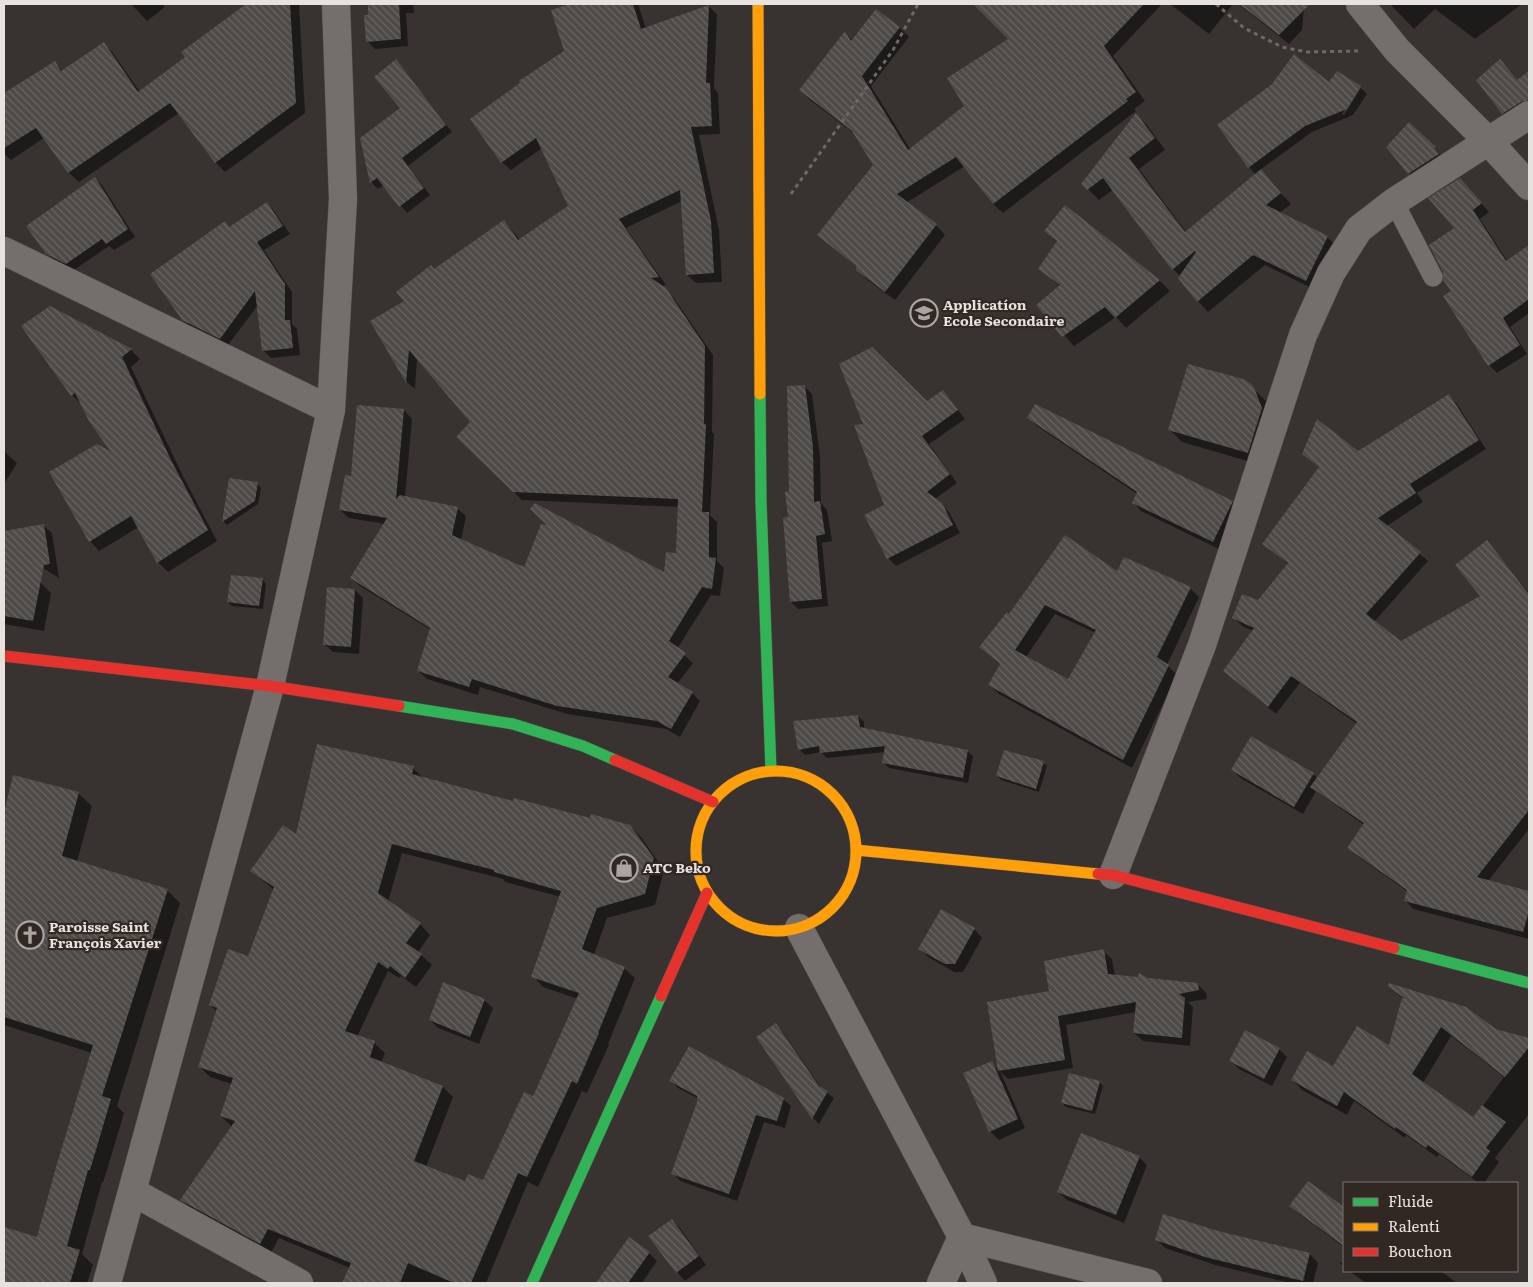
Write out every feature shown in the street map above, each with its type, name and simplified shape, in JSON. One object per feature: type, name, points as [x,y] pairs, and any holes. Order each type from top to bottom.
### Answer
[{"type":"main road","points":[[758,4],[761,502],[771,771]]},
{"type":"main road","points":[[4,656],[270,686],[513,724],[583,746],[712,802]]},
{"type":"main road","points":[[771,771],[797,773],[821,784],[840,802],[848,817],[852,825],[856,850],[854,871],[846,890],[834,907],[818,920],[799,928],[773,931],[747,927],[724,913],[707,893],[697,863],[698,831],[712,802],[729,786],[749,775],[771,771]]},
{"type":"main road","points":[[856,850],[1113,875],[1529,983]]},
{"type":"main road","points":[[532,1283],[707,893]]},
{"type":"street","points":[[108,1283],[270,686],[331,410],[343,199],[336,4]]},
{"type":"street","points":[[1360,4],[1397,50],[1489,142],[1529,186]]},
{"type":"street","points":[[1113,875],[1202,645],[1303,335],[1331,273],[1359,229],[1394,202],[1529,115]]},
{"type":"street","points":[[4,251],[331,410]]},
{"type":"street","points":[[799,928],[962,1237],[983,1283]]},
{"type":"street","points":[[133,1192],[298,1283]]},
{"type":"street","points":[[941,1283],[962,1237]]},
{"type":"street","points":[[962,1237],[1148,1283]]},
{"type":"lane","points":[[1394,202],[1433,277]]},
{"type":"path","points":[[787,199],[893,50],[918,4]]},
{"type":"path","points":[[1216,4],[1244,28],[1282,46],[1307,52],[1397,50]]},
{"type":"building","points":[[246,4],[290,4],[296,103],[215,163],[170,103],[68,173],[36,128],[4,148],[4,93],[55,61],[61,71],[104,42],[138,92],[185,57],[181,52]]},
{"type":"building","points":[[368,4],[399,4],[401,39],[366,42],[364,15],[368,15]]},
{"type":"building","points":[[570,4],[633,4],[641,29],[709,5],[706,83],[710,83],[712,126],[691,127],[711,221],[714,273],[686,275],[680,190],[619,219],[659,277],[651,278],[666,288],[705,346],[704,424],[706,424],[702,512],[709,512],[709,557],[716,558],[712,589],[702,587],[669,641],[686,653],[668,677],[693,692],[671,729],[657,721],[557,706],[472,679],[469,687],[417,671],[430,628],[350,578],[387,518],[339,510],[345,475],[351,476],[357,405],[404,409],[396,499],[400,495],[458,507],[452,535],[524,567],[541,524],[547,525],[530,509],[535,503],[664,572],[666,552],[676,553],[678,499],[513,492],[456,437],[470,422],[409,350],[406,383],[370,321],[404,301],[396,292],[431,265],[434,269],[504,220],[518,240],[568,206],[536,138],[501,163],[470,119],[520,83],[519,81],[564,51],[551,10]]},
{"type":"building","points":[[973,4],[1144,4],[1104,46],[1136,92],[1126,99],[1128,101],[993,204],[956,157],[897,194],[937,224],[885,292],[856,270],[856,266],[817,235],[873,165],[852,131],[799,90],[845,31],[851,41],[876,9],[900,27],[862,76],[908,150],[964,106],[947,78],[1008,39]]},
{"type":"building","points":[[1239,4],[1310,4],[1279,35]]},
{"type":"building","points":[[1294,54],[1329,82],[1337,71],[1361,86],[1347,109],[1305,126],[1248,168],[1217,125],[1272,84]]},
{"type":"building","points":[[396,59],[446,125],[402,158],[424,188],[399,207],[377,178],[370,183],[360,138],[400,108],[374,77]]},
{"type":"building","points":[[1500,59],[1517,80],[1529,71],[1529,100],[1521,102],[1502,114],[1476,80]]},
{"type":"building","points":[[1136,113],[1155,138],[1129,158],[1185,232],[1261,169],[1281,193],[1266,205],[1328,236],[1306,281],[1253,255],[1197,302],[1178,278],[1196,252],[1172,270],[1103,178],[1087,190],[1081,184]]},
{"type":"building","points":[[1409,122],[1436,147],[1434,148],[1439,154],[1408,174],[1386,147]]},
{"type":"building","points":[[95,177],[128,229],[106,244],[102,239],[66,264],[46,254],[26,226]]},
{"type":"building","points":[[1460,178],[1482,203],[1473,210],[1506,261],[1529,245],[1529,299],[1503,318],[1520,345],[1488,366],[1443,296],[1451,291],[1443,280],[1443,272],[1429,245],[1454,228],[1428,198]]},
{"type":"building","points":[[267,202],[283,226],[257,242],[285,284],[285,320],[290,320],[293,348],[262,351],[255,291],[220,339],[182,320],[150,274],[225,221],[229,227]]},
{"type":"building","points":[[1065,205],[1160,280],[1115,318],[1105,307],[1062,337],[1036,305],[1060,285],[1038,269],[1057,241],[1044,231]]},
{"type":"building","points":[[50,306],[132,349],[122,357],[172,462],[208,530],[157,563],[131,516],[89,542],[49,472],[97,444],[110,451],[89,421],[75,393],[71,396],[21,326]]},
{"type":"building","points":[[872,347],[927,401],[943,390],[958,410],[922,436],[950,474],[927,492],[942,503],[953,525],[887,559],[864,515],[884,505],[854,425],[863,424],[839,364]]},
{"type":"building","points":[[1188,364],[1243,379],[1254,387],[1262,408],[1248,453],[1168,430]]},
{"type":"building","points":[[805,385],[813,447],[814,502],[820,501],[825,534],[816,536],[822,599],[790,602],[783,518],[788,517],[785,492],[789,491],[787,386]]},
{"type":"building","points":[[1449,394],[1479,440],[1410,484],[1416,493],[1378,518],[1421,552],[1366,614],[1401,641],[1480,596],[1455,565],[1487,540],[1529,594],[1529,810],[1477,877],[1529,891],[1529,911],[1523,932],[1404,901],[1407,890],[1347,848],[1364,823],[1310,787],[1357,722],[1291,676],[1268,707],[1223,671],[1254,628],[1232,618],[1242,594],[1258,600],[1288,563],[1262,544],[1319,467],[1302,454],[1317,419],[1358,451]]},
{"type":"building","points":[[1035,404],[1233,501],[1213,542],[1132,503],[1137,492],[1027,418]]},
{"type":"building","points":[[229,478],[258,482],[255,501],[222,522]]},
{"type":"building","points":[[44,524],[50,564],[44,565],[33,621],[4,616],[4,531]]},
{"type":"building","points":[[1065,535],[1117,571],[1124,557],[1191,587],[1157,657],[1169,665],[1123,760],[988,685],[1000,664],[979,647],[1007,612],[1009,614]],"holes":[[[1045,605],[1096,630],[1068,679],[1015,650]]]},
{"type":"building","points":[[231,575],[263,578],[259,606],[227,602]]},
{"type":"building","points":[[327,587],[355,589],[351,647],[323,645]]},
{"type":"building","points":[[858,715],[860,727],[968,750],[963,778],[882,763],[885,746],[820,753],[819,746],[798,750],[793,721]]},
{"type":"building","points":[[1251,736],[1314,773],[1294,807],[1231,770]]},
{"type":"building","points":[[317,744],[414,766],[412,774],[513,801],[514,798],[590,818],[591,814],[630,825],[654,858],[645,894],[597,908],[582,949],[625,967],[577,1084],[572,1081],[527,1177],[518,1173],[471,1283],[454,1283],[408,1263],[400,1283],[342,1283],[351,1263],[268,1229],[260,1244],[180,1200],[235,1121],[220,1116],[233,1078],[198,1067],[217,1008],[209,1005],[228,949],[248,956],[274,887],[250,871],[283,825],[296,834]],"holes":[[[392,844],[494,870],[494,872],[561,891],[531,977],[579,993],[533,1096],[524,1092],[483,1180],[468,1174],[465,1181],[414,1161],[443,1086],[370,1057],[375,1041],[345,1031],[378,962],[388,969],[390,966],[405,978],[422,954],[406,943],[421,923],[378,893]]]},
{"type":"building","points":[[1004,750],[1044,761],[1036,789],[996,776]]},
{"type":"building","points":[[13,775],[79,792],[62,856],[168,889],[102,1096],[111,1099],[90,1170],[88,1170],[67,1246],[80,1250],[70,1283],[4,1283],[4,1227],[37,1237],[93,1045],[4,1017],[4,813]]},
{"type":"building","points":[[941,909],[975,928],[955,964],[945,964],[918,949]]},
{"type":"building","points":[[1104,949],[1108,974],[1138,977],[1139,973],[1148,978],[1198,983],[1199,990],[1179,994],[1185,998],[1182,1038],[1133,1033],[1136,1002],[1058,1016],[1065,1060],[998,1071],[987,1002],[1049,991],[1044,961]]},
{"type":"building","points":[[443,982],[485,999],[470,1037],[429,1020]]},
{"type":"building","points":[[1389,983],[1466,1007],[1496,1029],[1529,1038],[1529,1047],[1505,1077],[1441,1027],[1412,1074],[1473,1117],[1482,1105],[1506,1122],[1486,1148],[1490,1151],[1472,1177],[1428,1145],[1426,1148],[1396,1127],[1395,1129],[1344,1092],[1337,1106],[1291,1080],[1307,1051],[1333,1066],[1357,1026],[1389,1045],[1402,998],[1405,999],[1388,986]]},
{"type":"building","points":[[776,1023],[819,1086],[828,1091],[812,1119],[756,1037]]},
{"type":"building","points":[[1245,1030],[1280,1048],[1264,1079],[1229,1061]]},
{"type":"building","points":[[689,1046],[784,1098],[777,1121],[756,1115],[729,1194],[671,1174],[698,1099],[697,1096],[669,1081]]},
{"type":"building","points":[[992,1061],[1018,1119],[989,1132],[963,1073]]},
{"type":"building","points":[[1069,1073],[1100,1081],[1092,1111],[1061,1103]]},
{"type":"building","points":[[1081,1133],[1140,1156],[1116,1215],[1057,1192]]},
{"type":"building","points":[[1308,1181],[1343,1206],[1343,1245],[1289,1206]]},
{"type":"building","points":[[1163,1214],[1218,1231],[1310,1253],[1303,1281],[1205,1257],[1155,1240]]},
{"type":"building","points":[[672,1219],[699,1256],[676,1273],[648,1236]]},
{"type":"building","points":[[629,1237],[650,1252],[628,1283],[596,1283]]},
{"type":"traffic: fast","points":[[760,394],[761,502],[771,771]]},
{"type":"traffic: fast","points":[[399,706],[513,724],[583,746],[615,760]]},
{"type":"traffic: fast","points":[[1394,948],[1529,983]]},
{"type":"traffic: fast","points":[[532,1283],[661,996]]},
{"type":"traffic: slow","points":[[758,4],[760,394]]},
{"type":"traffic: slow","points":[[776,771],[807,777],[827,789],[838,800],[850,820],[856,851],[850,882],[838,902],[827,913],[807,925],[776,931],[745,925],[725,913],[714,902],[702,882],[696,851],[702,820],[714,800],[725,789],[745,777],[776,771]]},
{"type":"traffic: slow","points":[[856,850],[1098,874]]},
{"type":"traffic: jam","points":[[4,656],[270,686],[399,706]]},
{"type":"traffic: jam","points":[[615,760],[713,802]]},
{"type":"traffic: jam","points":[[1098,874],[1113,875],[1394,948]]},
{"type":"traffic: jam","points":[[661,996],[707,893]]},
{"type":"place","name":"Applicatíon Ecole Secondaire","points":[[924,313]]},
{"type":"place","name":"ATC Beko","points":[[624,868]]},
{"type":"place","name":"Paroisse Saint François Xavier","points":[[30,935]]}]
